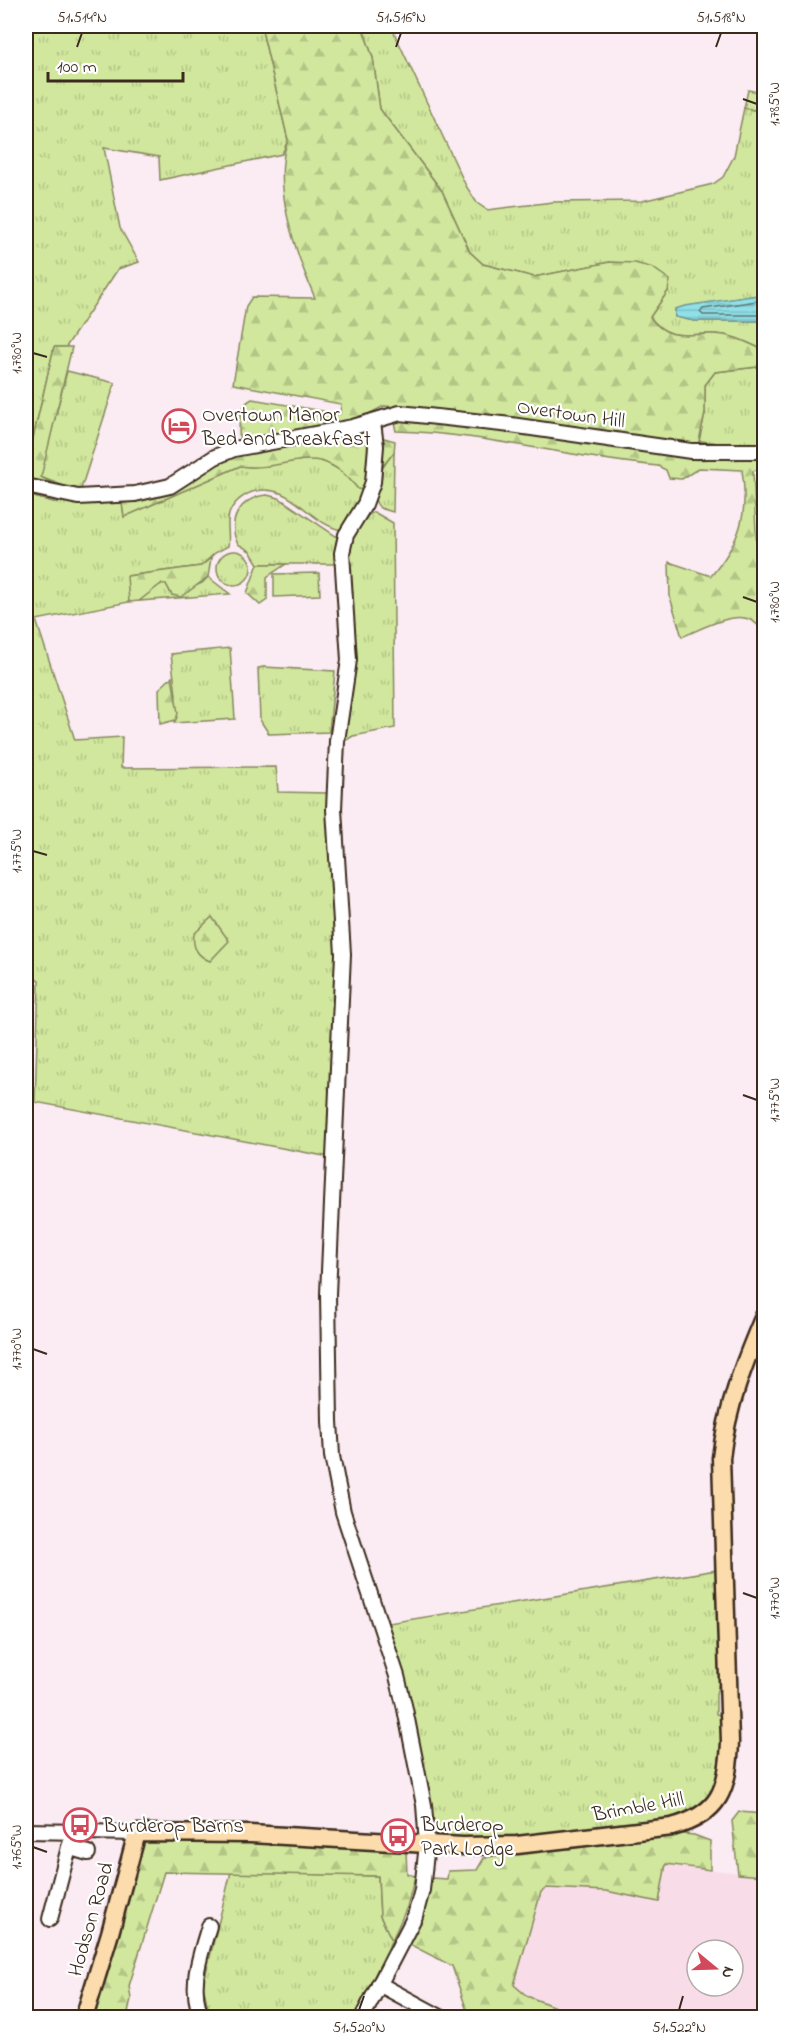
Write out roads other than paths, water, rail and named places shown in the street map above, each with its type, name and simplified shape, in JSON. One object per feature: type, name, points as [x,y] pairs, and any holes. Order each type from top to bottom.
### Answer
[{"type":"main road","name":"Brimble Hill","points":[[137,1833],[250,1834],[427,1844],[517,1845],[646,1831],[688,1822],[716,1804],[725,1784],[730,1742],[721,1458],[726,1421],[736,1384],[765,1316]]},
{"type":"main road","name":"Hodson Road","points":[[84,2018],[111,1933],[137,1833]]},
{"type":"street","name":"Overtown Hill","points":[[26,486],[78,496],[135,494],[170,486],[226,452],[373,422],[398,414],[683,450],[765,451]]},
{"type":"street","points":[[365,2017],[379,1984],[415,1916],[422,1890],[427,1844],[424,1805],[405,1709],[397,1676],[343,1512],[332,1456],[330,1421],[328,1294],[343,954],[334,809],[338,732],[349,660],[342,553],[346,535],[365,504],[373,482],[376,446],[373,422]]},
{"type":"street","points":[[26,1831],[137,1833]]},
{"type":"street","points":[[50,1919],[74,1832]]},
{"type":"street","points":[[71,1848],[88,1853]]},
{"type":"street","points":[[202,2018],[195,1997],[195,1985],[209,1926]]},
{"type":"street","points":[[379,1984],[442,2018]]},
{"type":"water","points":[[764,294],[764,321],[694,321],[675,317],[675,309],[685,306]]},
{"type":"place","name":"Overtown Manor Bed and Breakfast","points":[[179,426]]},
{"type":"place","name":"Burderop Barns","points":[[80,1825]]},
{"type":"place","name":"Burderop Park Lodge","points":[[398,1836]]}]
